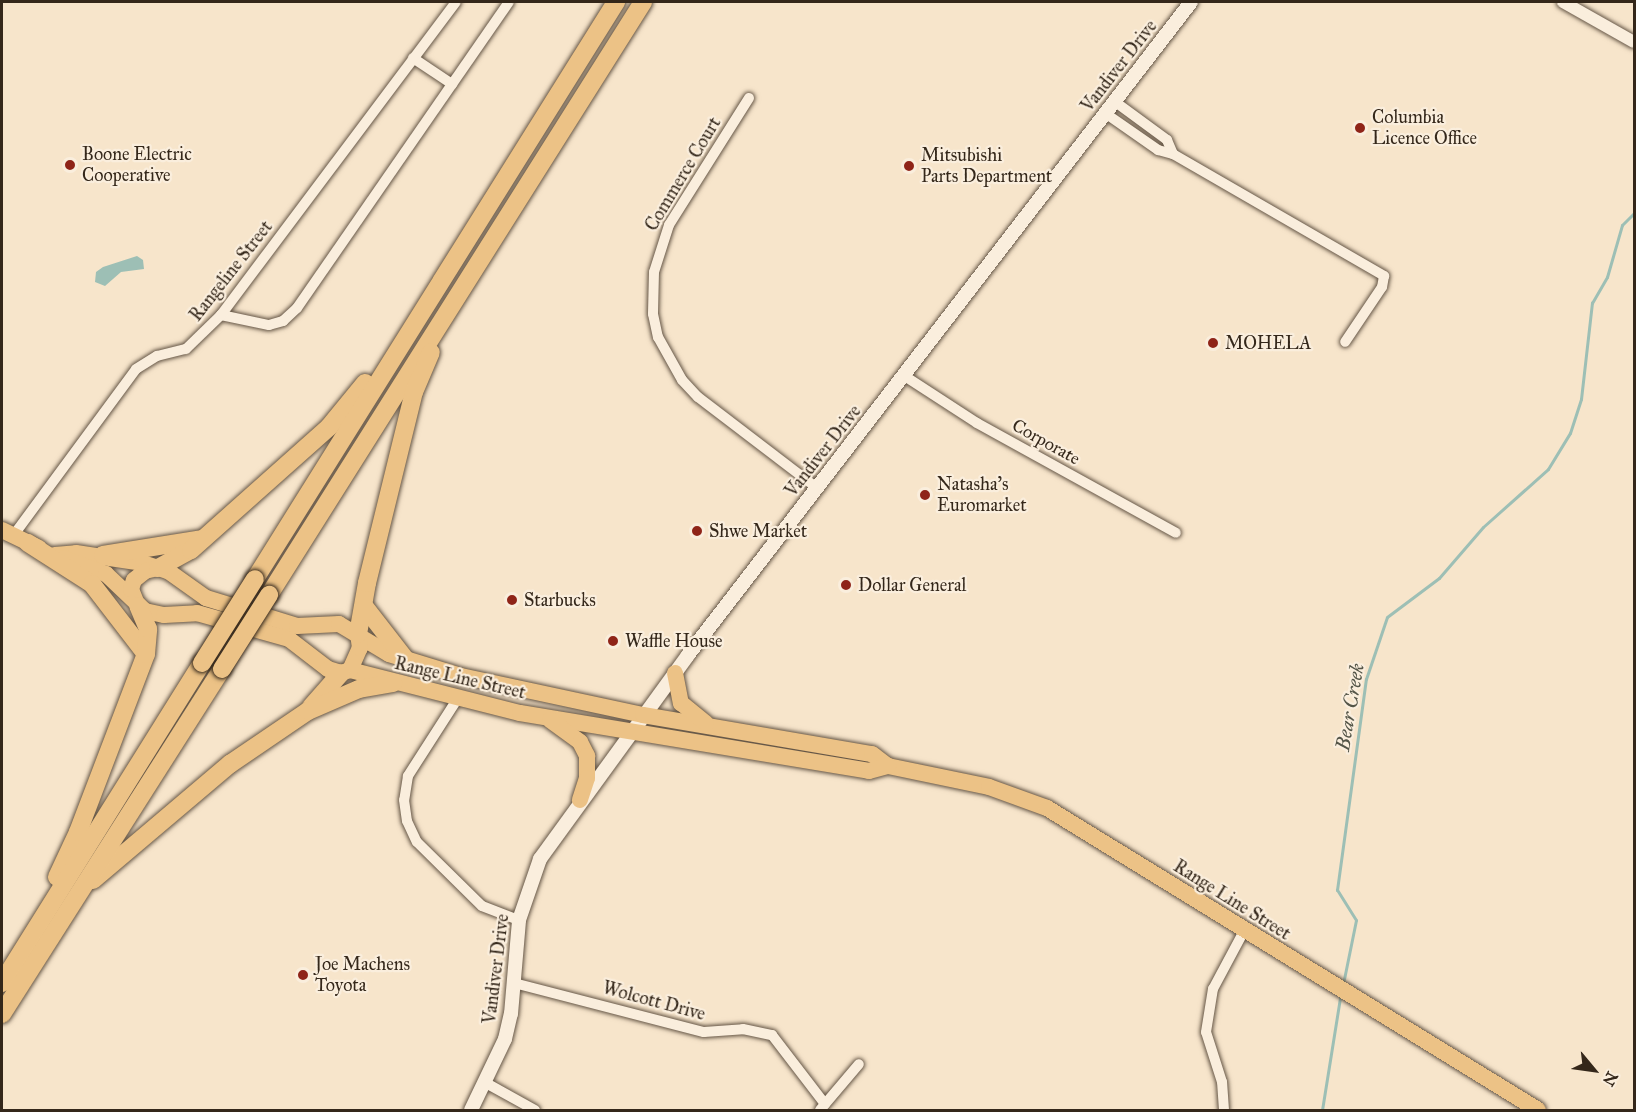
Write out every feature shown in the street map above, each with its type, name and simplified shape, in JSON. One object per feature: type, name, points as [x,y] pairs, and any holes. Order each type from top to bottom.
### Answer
[{"type":"highway","points":[[2,983],[616,2]]},
{"type":"highway","points":[[2,1014],[643,2]]},
{"type":"highway","points":[[358,634],[414,392],[454,299]]},
{"type":"highway","points":[[158,568],[179,558],[204,538],[329,427],[407,334]]},
{"type":"highway","points":[[14,537],[92,584],[146,654]]},
{"type":"highway","points":[[103,555],[204,538]]},
{"type":"highway","points":[[22,952],[78,832],[146,654],[148,629],[138,606]]},
{"type":"highway","points":[[364,606],[406,660]]},
{"type":"highway","points":[[308,711],[346,671]]},
{"type":"highway","points":[[76,895],[230,764],[308,711],[359,689],[393,684]]},
{"type":"main road","name":"Vandiver Drive","points":[[471,1110],[486,1083],[505,1039],[514,983],[519,920],[540,860],[580,800],[675,673],[1191,2]]},
{"type":"main road","name":"Range Line Street","points":[[14,537],[106,574],[138,606],[154,614],[197,613],[289,639],[328,669],[346,671],[393,684],[544,716],[869,771],[888,766]]},
{"type":"main road","name":"Range Line Street","points":[[55,555],[103,555],[158,568],[206,598],[297,626],[339,624],[389,654],[461,676],[644,715],[872,754],[888,766],[989,787],[1047,808],[1538,1110]]},
{"type":"main road","points":[[138,606],[131,589],[134,580],[146,571],[158,568]]},
{"type":"main road","points":[[346,671],[360,648],[358,634]]},
{"type":"main road","points":[[675,673],[681,703],[709,725]]},
{"type":"main road","points":[[544,716],[580,742],[587,756],[587,778],[580,800]]},
{"type":"street","name":"Rangeline Street","points":[[14,537],[136,369],[157,356],[186,349],[221,315],[456,2]]},
{"type":"street","points":[[221,315],[269,325],[283,321],[297,308],[508,2]]},
{"type":"street","points":[[1563,2],[1635,42]]},
{"type":"street","points":[[413,58],[452,84]]},
{"type":"street","name":"Commerce Court","points":[[749,98],[669,225],[654,272],[653,314],[658,337],[682,380],[698,397],[817,488]]},
{"type":"street","points":[[1114,101],[1167,140],[1173,154]]},
{"type":"street","points":[[1105,113],[1158,150],[1173,154],[1384,276],[1383,287],[1345,342]]},
{"type":"street","name":"Corporate","points":[[903,375],[977,423],[1176,533]]},
{"type":"street","points":[[458,698],[408,776],[404,800],[407,821],[417,842],[482,906],[519,920]]},
{"type":"street","points":[[1224,1110],[1222,1082],[1206,1032],[1214,989],[1245,929]]},
{"type":"street","name":"Wolcott Drive","points":[[514,983],[704,1032],[743,1029],[772,1035],[822,1107]]},
{"type":"street","points":[[822,1107],[859,1064]]},
{"type":"street","points":[[486,1083],[535,1110]]},
{"type":"water","points":[[137,256],[143,260],[144,269],[121,272],[105,286],[95,282],[96,272],[103,267]]},
{"type":"waterway","name":"Bear Creek","points":[[1343,984],[1356,920],[1337,890],[1366,679],[1387,617],[1439,578],[1483,527],[1548,469],[1570,433],[1581,399],[1592,303],[1607,277],[1622,225],[1634,213]]},
{"type":"waterway","name":"Bear Creek","points":[[1322,1110],[1340,997]]},
{"type":"place","name":"Columbia Licence Office","points":[[1360,128]]},
{"type":"place","name":"Boone Electric Cooperative","points":[[70,165]]},
{"type":"place","name":"Mitsubishi Parts Department","points":[[909,166]]},
{"type":"place","name":"MOHELA","points":[[1213,343]]},
{"type":"place","name":"Natasha's Euromarket","points":[[925,495]]},
{"type":"place","name":"Shwe Market","points":[[697,531]]},
{"type":"place","name":"Dollar General","points":[[846,585]]},
{"type":"place","name":"Starbucks","points":[[512,600]]},
{"type":"place","name":"Waffle House","points":[[613,641]]},
{"type":"place","name":"Joe Machens Toyota","points":[[303,975]]}]
